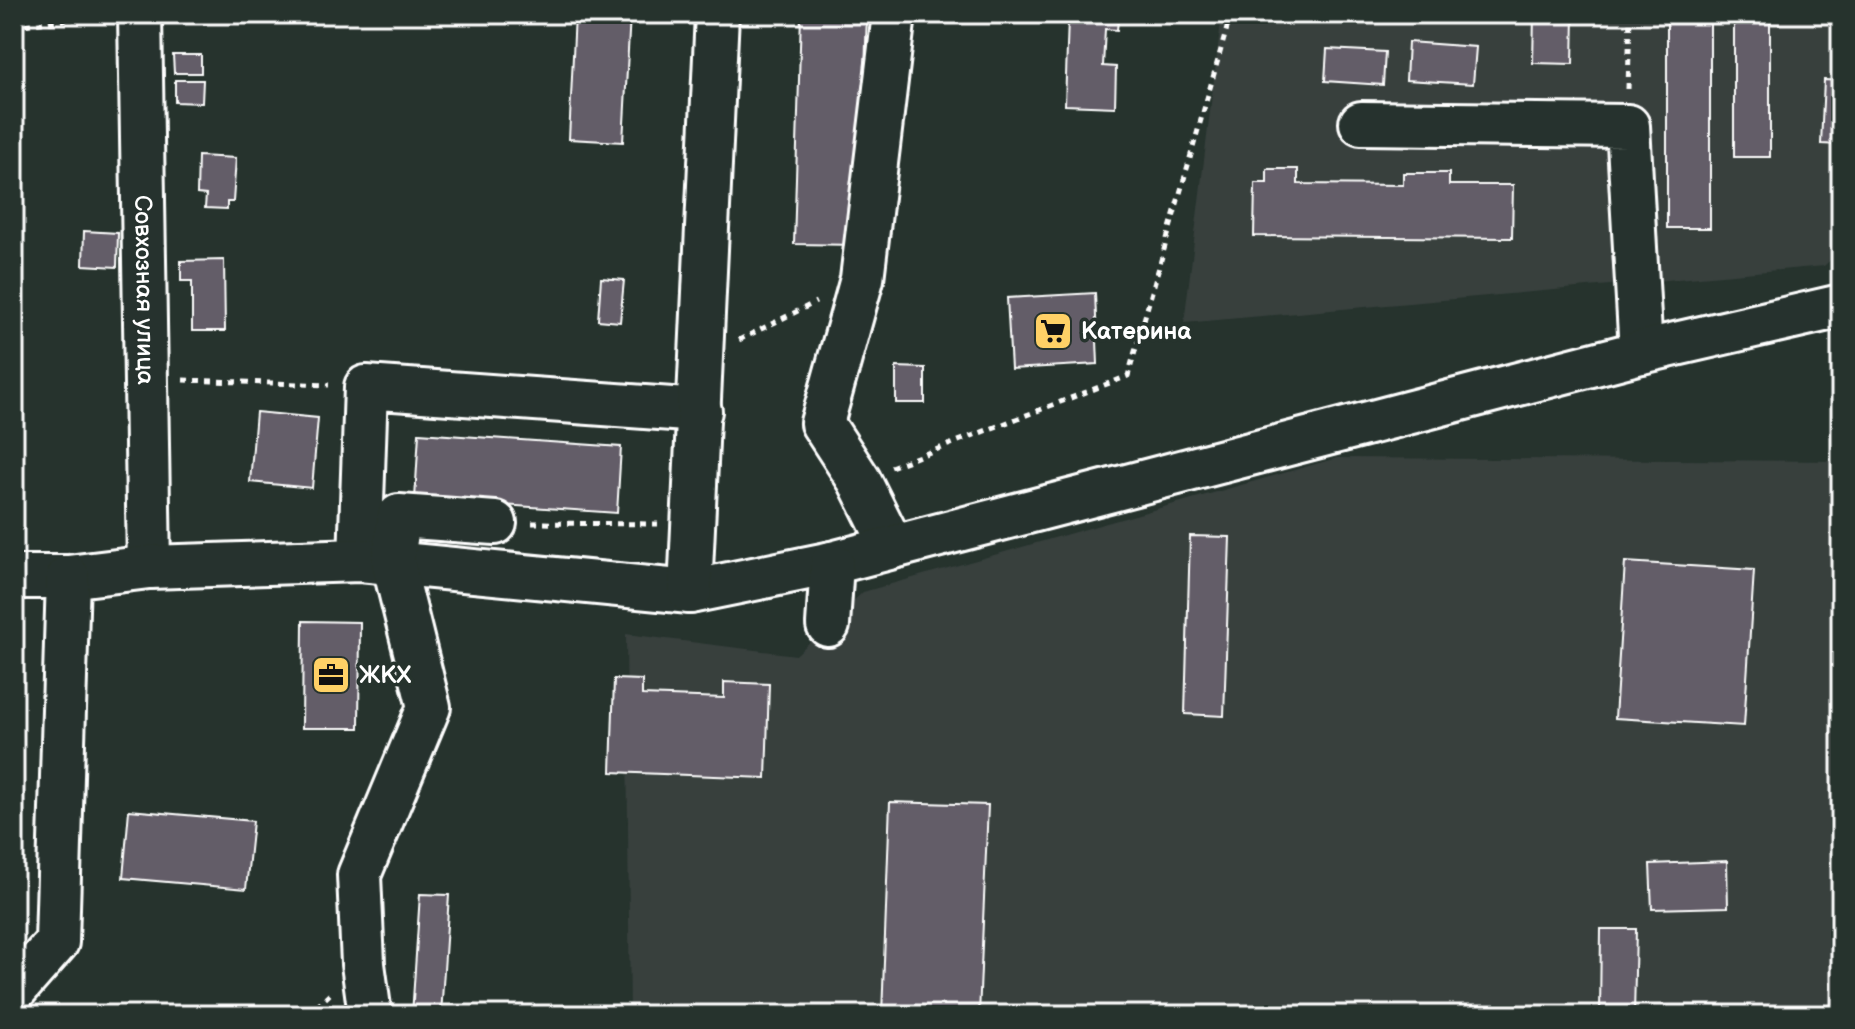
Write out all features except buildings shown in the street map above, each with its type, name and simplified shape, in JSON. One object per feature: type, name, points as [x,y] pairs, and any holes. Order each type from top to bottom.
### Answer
[{"type":"street","points":[[690,592],[717,14]]},
{"type":"street","points":[[892,546],[859,480],[822,423],[862,279],[894,14]]},
{"type":"street","name":"Совхозная улица","points":[[125,15],[146,378],[149,567]]},
{"type":"street","points":[[1361,123],[1628,126],[1641,352]]},
{"type":"street","points":[[14,577],[68,577],[149,567],[377,561],[690,592],[832,563],[1641,352],[1841,306]]},
{"type":"street","points":[[370,1015],[363,964],[359,875],[429,707],[377,561],[366,387],[700,411]]},
{"type":"street","points":[[377,561],[399,516],[495,523]]},
{"type":"street","points":[[828,625],[832,563]]},
{"type":"street","points":[[14,991],[57,942],[68,577]]},
{"type":"path","points":[[859,480],[1128,376],[1231,14]]},
{"type":"path","points":[[1628,126],[1630,14]]},
{"type":"path","points":[[14,21],[22,25],[125,15]]},
{"type":"path","points":[[702,358],[862,279]]},
{"type":"path","points":[[146,378],[366,387]]},
{"type":"path","points":[[495,523],[695,524]]},
{"type":"shaded area","points":[[1222,14],[1841,14],[1841,250],[1824,266],[1184,323]]},
{"type":"shaded area","points":[[1337,458],[1841,461],[1841,1015],[630,1015],[626,634],[796,655],[863,592]]},
{"type":"place","name":"Катерина","points":[[1053,331]]},
{"type":"place","name":"ЖКХ","points":[[331,675]]}]
